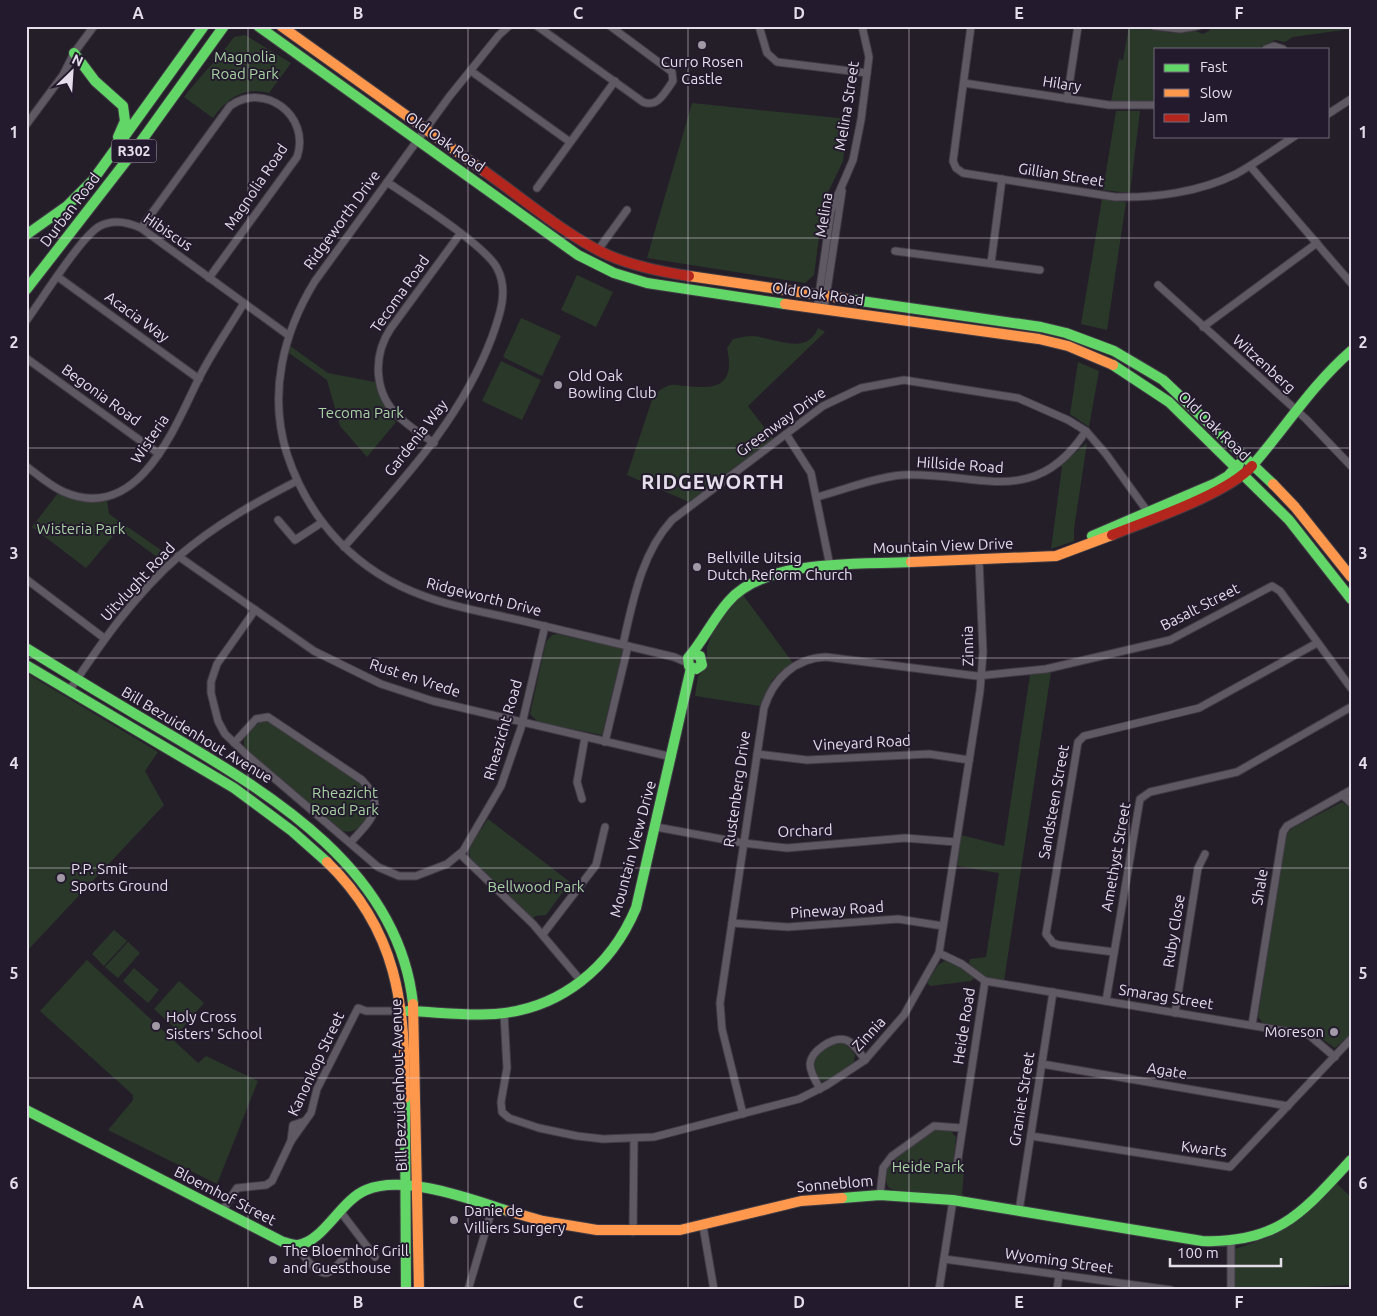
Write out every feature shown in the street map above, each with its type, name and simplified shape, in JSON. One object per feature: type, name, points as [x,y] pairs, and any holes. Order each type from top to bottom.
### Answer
[{"type":"main road","name":"Durban Road","points":[[105,164],[204,26]]},
{"type":"main road","name":"Durban Road","points":[[26,290],[137,147],[224,26]]},
{"type":"main road","name":"Old Oak Road","points":[[258,26],[578,255],[614,273],[647,283],[821,310],[1039,339],[1095,356],[1150,388],[1236,467],[1306,540],[1351,599]]},
{"type":"main road","name":"Old Oak Road","points":[[281,26],[598,250],[634,265],[661,272],[1041,328],[1090,340],[1137,363],[1163,380],[1246,457]]},
{"type":"main road","points":[[74,53],[95,81],[119,100],[124,109],[125,117],[122,128],[105,164]]},
{"type":"main road","name":"R302","points":[[28,233],[79,194],[105,164]]},
{"type":"main road","name":"Mountain View Drive","points":[[402,1011],[504,1013],[543,1003],[562,995],[582,982],[604,962],[627,931],[636,908],[694,661],[703,641],[728,602],[753,582],[778,573],[830,566],[1035,557],[1068,547],[1151,516],[1224,487],[1244,475],[1329,370],[1351,351]]},
{"type":"main road","points":[[1246,457],[1256,460]]},
{"type":"main road","name":"Mountain View Drive","points":[[1151,516],[1216,483],[1246,457]]},
{"type":"main road","name":"Old Oak Road","points":[[1256,460],[1305,517],[1351,576]]},
{"type":"main road","name":"Bill Bezuidenhout Avenue","points":[[26,648],[258,788],[340,857],[370,891],[389,919],[405,960],[414,1011],[419,1290]]},
{"type":"main road","name":"Bill Bezuidenhout Avenue","points":[[26,665],[248,798],[332,868],[355,894],[379,932],[392,965],[402,1011],[406,1290]]},
{"type":"main road","name":"Bloemhof Street","points":[[26,1110],[283,1242],[297,1245]]},
{"type":"main road","name":"Sonneblom","points":[[404,1185],[417,1186],[530,1218],[571,1226],[633,1232],[680,1230],[703,1226],[749,1212],[801,1201],[880,1195],[953,1200],[1202,1241],[1231,1243],[1261,1236],[1292,1219],[1306,1208],[1351,1160]]},
{"type":"main road","points":[[297,1245],[310,1241],[354,1197],[365,1190],[404,1185]]},
{"type":"street","points":[[26,125],[63,75],[74,53],[94,26]]},
{"type":"street","points":[[499,35],[503,26]]},
{"type":"street","points":[[499,35],[509,26]]},
{"type":"street","points":[[539,27],[643,102],[653,104],[659,100],[673,81],[673,74],[610,26]]},
{"type":"street","points":[[759,26],[767,53],[778,62],[867,73]]},
{"type":"street","name":"Melina Street","points":[[842,188],[857,143],[867,73],[869,53],[862,26]]},
{"type":"street","name":"Gillian Street","points":[[971,26],[954,165],[962,173],[1115,197],[1138,197],[1211,184],[1250,166],[1291,138]]},
{"type":"street","points":[[1067,99],[1078,26]]},
{"type":"street","points":[[1154,26],[1180,29],[1198,26]]},
{"type":"street","name":"Ridgeworth Drive","points":[[499,35],[417,140],[315,281],[299,308],[288,335],[279,382],[279,417],[283,440],[297,481],[321,523],[344,547],[378,574],[412,592],[451,604],[694,661]]},
{"type":"street","points":[[471,72],[570,142]]},
{"type":"street","points":[[537,188],[615,81]]},
{"type":"street","name":"Hilary","points":[[964,83],[1118,106],[1154,105]]},
{"type":"street","name":"Magnolia Road","points":[[141,228],[230,106],[241,99],[254,97],[268,99],[279,105],[294,119],[299,131],[300,144],[297,157],[209,278]]},
{"type":"street","points":[[1330,113],[1351,99]]},
{"type":"street","points":[[1250,166],[1351,283]]},
{"type":"street","points":[[991,264],[1002,179]]},
{"type":"street","name":"Gardenia Way","points":[[344,547],[434,443],[451,419],[477,373],[495,330],[502,302],[502,282],[493,262],[483,250],[387,182]]},
{"type":"street","name":"Melina","points":[[821,310],[831,211],[842,188]]},
{"type":"street","points":[[598,250],[627,210]]},
{"type":"street","name":"Hibiscus","points":[[26,321],[89,235],[98,227],[116,222],[128,223],[141,228],[288,335]]},
{"type":"street","name":"Tecoma Road","points":[[434,443],[399,417],[388,404],[379,382],[378,358],[390,328],[460,234]]},
{"type":"street","points":[[1203,327],[1317,244]]},
{"type":"street","points":[[895,251],[1040,270]]},
{"type":"street","name":"Acacia Way","points":[[58,277],[199,379]]},
{"type":"street","name":"Witzenberg","points":[[1158,285],[1295,410],[1351,466]]},
{"type":"street","name":"Wisteria","points":[[26,466],[63,492],[79,496],[95,498],[111,495],[127,488],[141,477],[159,454],[181,417],[199,379],[244,303]]},
{"type":"street","name":"Begonia Road","points":[[26,358],[159,454]]},
{"type":"street","name":"Greenway Drive","points":[[605,742],[639,578],[663,531],[676,517],[823,406],[842,396],[872,385],[904,380],[1013,396],[1068,420],[1086,431],[1106,454],[1151,516]]},
{"type":"street","name":"Hillside Road","points":[[817,497],[901,475],[1000,483],[1023,480],[1052,467],[1076,444],[1086,431]]},
{"type":"street","points":[[786,434],[808,466],[817,497],[830,566]]},
{"type":"street","name":"Uitvlught Road","points":[[69,691],[104,638],[138,597],[178,556],[255,503],[297,481]]},
{"type":"street","points":[[278,520],[295,540],[321,523]]},
{"type":"street","name":"Rust en Vrede","points":[[178,556],[314,651],[381,684],[433,701],[672,757]]},
{"type":"street","name":"Zinnia","points":[[504,1013],[507,1068],[500,1107],[504,1115],[539,1128],[577,1136],[634,1139],[667,1135],[799,1099],[820,1089],[865,1060],[904,1016],[940,953],[982,675],[979,560]]},
{"type":"street","points":[[26,579],[104,638]]},
{"type":"street","name":"Basalt Street","points":[[982,675],[1046,669],[1170,640],[1272,586],[1279,589],[1351,688]]},
{"type":"street","name":"Rheazicht Road","points":[[254,610],[217,664],[211,682],[211,694],[218,721],[234,743],[350,843],[383,870],[399,876],[421,874],[447,864],[460,854],[498,794],[522,722],[545,626]]},
{"type":"street","name":"Sandsteen Street","points":[[1114,952],[1053,943],[1046,934],[1078,742],[1084,736],[1208,705],[1317,643]]},
{"type":"street","name":"Rustenberg Drive","points":[[743,1114],[719,1010],[764,708],[769,693],[783,674],[804,662],[826,657],[977,676],[982,675]]},
{"type":"street","name":"Amethyst Street","points":[[1106,1001],[1140,799],[1150,792],[1237,772],[1351,707]]},
{"type":"street","points":[[234,743],[256,720],[268,717],[362,780],[372,792],[375,809],[371,820],[350,843]]},
{"type":"street","points":[[582,799],[577,782],[585,737]]},
{"type":"street","name":"Vineyard Road","points":[[757,754],[808,760],[920,753],[969,760]]},
{"type":"street","name":"Shale","points":[[1252,1025],[1283,832],[1287,826],[1351,790]]},
{"type":"street","points":[[1342,795],[1351,803]]},
{"type":"street","name":"Orchard","points":[[656,827],[743,843],[787,848],[905,838],[956,842]]},
{"type":"street","points":[[542,934],[596,865],[605,828]]},
{"type":"street","points":[[460,854],[542,934],[582,982]]},
{"type":"street","name":"Ruby Close","points":[[1175,1013],[1198,868],[1205,854]]},
{"type":"street","name":"Pineway Road","points":[[732,923],[788,928],[898,919],[943,926]]},
{"type":"street","name":"Heide Road","points":[[940,953],[962,964],[985,981],[957,1165]]},
{"type":"street","name":"Smarag Street","points":[[985,981],[1312,1036],[1335,1056]]},
{"type":"street","name":"Graniet Street","points":[[1019,1211],[1053,992]]},
{"type":"street","name":"Kanonkop Street","points":[[222,1211],[236,1188],[266,1185],[272,1181],[291,1141],[311,1113],[317,1089],[358,1008],[366,1011],[402,1011]]},
{"type":"street","points":[[820,1089],[810,1068],[812,1057],[816,1051],[835,1040],[844,1040],[852,1044],[865,1060]]},
{"type":"street","name":"Kwarts","points":[[1031,1136],[1225,1168],[1234,1165],[1351,1040]]},
{"type":"street","name":"Agate","points":[[1042,1064],[1288,1106]]},
{"type":"street","points":[[880,1195],[883,1168],[892,1156],[934,1126],[962,1128]]},
{"type":"street","points":[[633,1232],[634,1139]]},
{"type":"street","points":[[939,1290],[953,1200]]},
{"type":"street","points":[[468,1290],[493,1206]]},
{"type":"street","points":[[340,1211],[375,1258]]},
{"type":"street","points":[[703,1226],[714,1290]]},
{"type":"street","points":[[1231,1243],[1231,1290]]},
{"type":"street","points":[[297,1245],[306,1261],[324,1273],[328,1273],[344,1258]]},
{"type":"street","name":"Wyoming Street","points":[[944,1259],[1170,1290]]},
{"type":"street","points":[[1056,1290],[1059,1275]]},
{"type":"green space","points":[[1129,26],[1173,33],[1193,30],[1203,34],[1209,31],[1211,26],[1351,26],[1351,29],[1293,37],[1285,42],[1275,40],[1261,48],[1154,48],[1154,101],[1111,102],[1119,59],[1123,60]]},
{"type":"green space","name":"Magnolia Road Park","points":[[245,35],[291,63],[269,93],[251,92],[237,96],[224,105],[213,118],[184,97],[234,37]]},
{"type":"green space","points":[[692,103],[848,119],[843,161],[824,201],[814,275],[805,283],[647,258]]},
{"type":"green space","points":[[1116,111],[1140,111],[1130,193],[1103,190]]},
{"type":"green space","points":[[1102,199],[1126,202],[1107,330],[1081,324]]},
{"type":"green space","points":[[577,275],[613,292],[596,327],[561,310]]},
{"type":"green space","points":[[521,318],[561,336],[542,376],[503,357]]},
{"type":"green space","points":[[818,328],[825,332],[748,406],[773,439],[689,502],[627,475],[654,394],[671,385],[707,387],[722,382],[729,370],[727,348],[733,339],[752,336],[798,344],[806,342],[813,337]]},
{"type":"green space","name":"Tecoma Park","points":[[290,346],[328,373],[375,382],[382,402],[396,422],[367,457],[340,426],[327,380],[289,353]]},
{"type":"green space","points":[[501,361],[541,380],[522,420],[482,401]]},
{"type":"green space","points":[[1078,362],[1099,371],[1089,427],[1070,414]]},
{"type":"green space","points":[[1087,443],[1074,529],[1074,541],[1051,549],[1062,467],[1060,465]]},
{"type":"green space","name":"Wisteria Park","points":[[58,493],[81,501],[107,500],[109,514],[171,557],[165,563],[119,529],[86,568],[32,527]]},
{"type":"green space","points":[[743,595],[793,663],[772,680],[760,706],[695,696],[698,677],[707,665],[707,647],[712,634],[728,608]]},
{"type":"green space","points":[[558,634],[623,649],[602,735],[538,722],[530,714],[546,642],[552,635]]},
{"type":"green space","points":[[1051,672],[1004,981],[984,977],[969,963],[970,959],[986,957],[999,873],[957,866],[961,835],[1004,846],[1030,675]]},
{"type":"green space","name":"P.P. Smit Sports Ground","points":[[26,673],[158,752],[145,771],[164,805],[26,952]]},
{"type":"green space","name":"Rheazicht Road Park","points":[[261,721],[268,721],[362,785],[369,795],[372,804],[369,817],[361,826],[352,831],[346,832],[341,830],[247,751],[244,745],[244,736]]},
{"type":"green space","points":[[1342,802],[1351,808],[1351,1034],[1335,1048],[1312,1032],[1263,1023],[1258,1017],[1285,836],[1291,829]]},
{"type":"green space","name":"Bellwood Park","points":[[488,819],[570,882],[546,915],[535,916],[533,919],[470,858],[469,848]]},
{"type":"green space","points":[[114,930],[127,941],[104,966],[92,954]]},
{"type":"green space","points":[[128,942],[140,953],[118,978],[105,967]]},
{"type":"green space","points":[[87,960],[198,1063],[206,1056],[258,1081],[217,1184],[108,1130],[133,1100],[133,1095],[40,1011]]},
{"type":"green space","points":[[945,961],[964,969],[974,978],[971,981],[930,986],[927,983],[938,965]]},
{"type":"green space","points":[[134,968],[159,990],[148,1003],[123,981]]},
{"type":"green space","points":[[179,981],[204,1003],[179,1032],[154,1009]]},
{"type":"green space","points":[[837,1043],[843,1043],[849,1048],[855,1055],[854,1062],[828,1080],[822,1081],[815,1072],[814,1062],[819,1054]]},
{"type":"green space","name":"Heide Park","points":[[939,1129],[950,1130],[956,1137],[953,1169],[964,1171],[962,1196],[894,1190],[888,1187],[885,1178],[888,1166],[893,1160],[929,1133]]},
{"type":"green space","points":[[1336,1183],[1351,1197],[1351,1285],[1235,1290],[1235,1249],[1267,1238],[1291,1224],[1313,1207]]},
{"type":"traffic: fast","points":[[26,235],[67,206],[93,180],[204,26]]},
{"type":"traffic: fast","points":[[26,290],[137,147],[224,26]]},
{"type":"traffic: fast","points":[[258,26],[578,255],[614,273],[647,283],[785,304]]},
{"type":"traffic: fast","points":[[74,53],[95,81],[123,106],[125,121],[118,137]]},
{"type":"traffic: fast","points":[[847,299],[1041,327],[1066,333],[1114,351],[1163,380],[1273,484]]},
{"type":"traffic: fast","points":[[1252,466],[1323,378],[1351,351]]},
{"type":"traffic: fast","points":[[1113,365],[1169,402],[1289,520],[1351,599]]},
{"type":"traffic: fast","points":[[1092,536],[1216,483],[1228,476],[1239,464]]},
{"type":"traffic: fast","points":[[693,654],[700,656],[702,665],[696,669],[689,666],[688,658],[728,602],[744,588],[765,578],[788,571],[840,564],[911,562]]},
{"type":"traffic: fast","points":[[26,648],[209,758],[289,812],[325,842],[357,876],[384,914],[403,957],[413,1004]]},
{"type":"traffic: fast","points":[[26,665],[234,788],[292,831],[327,862]]},
{"type":"traffic: fast","points":[[408,1011],[495,1014],[541,1004],[562,994],[581,981],[613,949],[636,908],[691,668]]},
{"type":"traffic: fast","points":[[405,1098],[406,1290]]},
{"type":"traffic: fast","points":[[26,1110],[283,1242],[292,1244],[298,1245],[316,1237],[348,1202],[366,1190],[381,1186],[418,1186],[508,1211]]},
{"type":"traffic: fast","points":[[842,1198],[880,1195],[953,1200],[1202,1241],[1228,1241],[1251,1237],[1287,1221],[1318,1195],[1351,1160]]},
{"type":"traffic: slow","points":[[281,26],[484,171]]},
{"type":"traffic: slow","points":[[689,276],[847,299]]},
{"type":"traffic: slow","points":[[785,304],[1039,339],[1068,346],[1113,365]]},
{"type":"traffic: slow","points":[[1273,484],[1295,507],[1351,577]]},
{"type":"traffic: slow","points":[[911,562],[1056,556],[1112,535]]},
{"type":"traffic: slow","points":[[327,862],[351,888],[369,915],[383,942],[393,971],[403,1031],[405,1098]]},
{"type":"traffic: slow","points":[[413,1004],[419,1290]]},
{"type":"traffic: slow","points":[[508,1211],[543,1221],[597,1230],[680,1230],[801,1201],[842,1198]]},
{"type":"traffic: jam","points":[[484,171],[577,238],[608,255],[637,265],[689,276]]},
{"type":"traffic: jam","points":[[1112,535],[1206,496],[1225,486],[1252,466]]},
{"type":"place","name":"Curro Rosen Castle","points":[[702,45]]},
{"type":"place","name":"Old Oak Bowling Club","points":[[558,385]]},
{"type":"place","name":"Bellville Uitsig Dutch Reform Church","points":[[697,567]]},
{"type":"place","name":"P.P. Smit Sports Ground","points":[[61,878]]},
{"type":"place","name":"Holy Cross Sisters' School","points":[[156,1026]]},
{"type":"place","name":"Moreson","points":[[1334,1032]]},
{"type":"place","name":"Danie de Villiers Surgery","points":[[454,1220]]},
{"type":"place","name":"The Bloemhof Grill and Guesthouse","points":[[273,1260]]},
{"type":"district","name":"RIDGEWORTH","points":[[713,482]]}]
